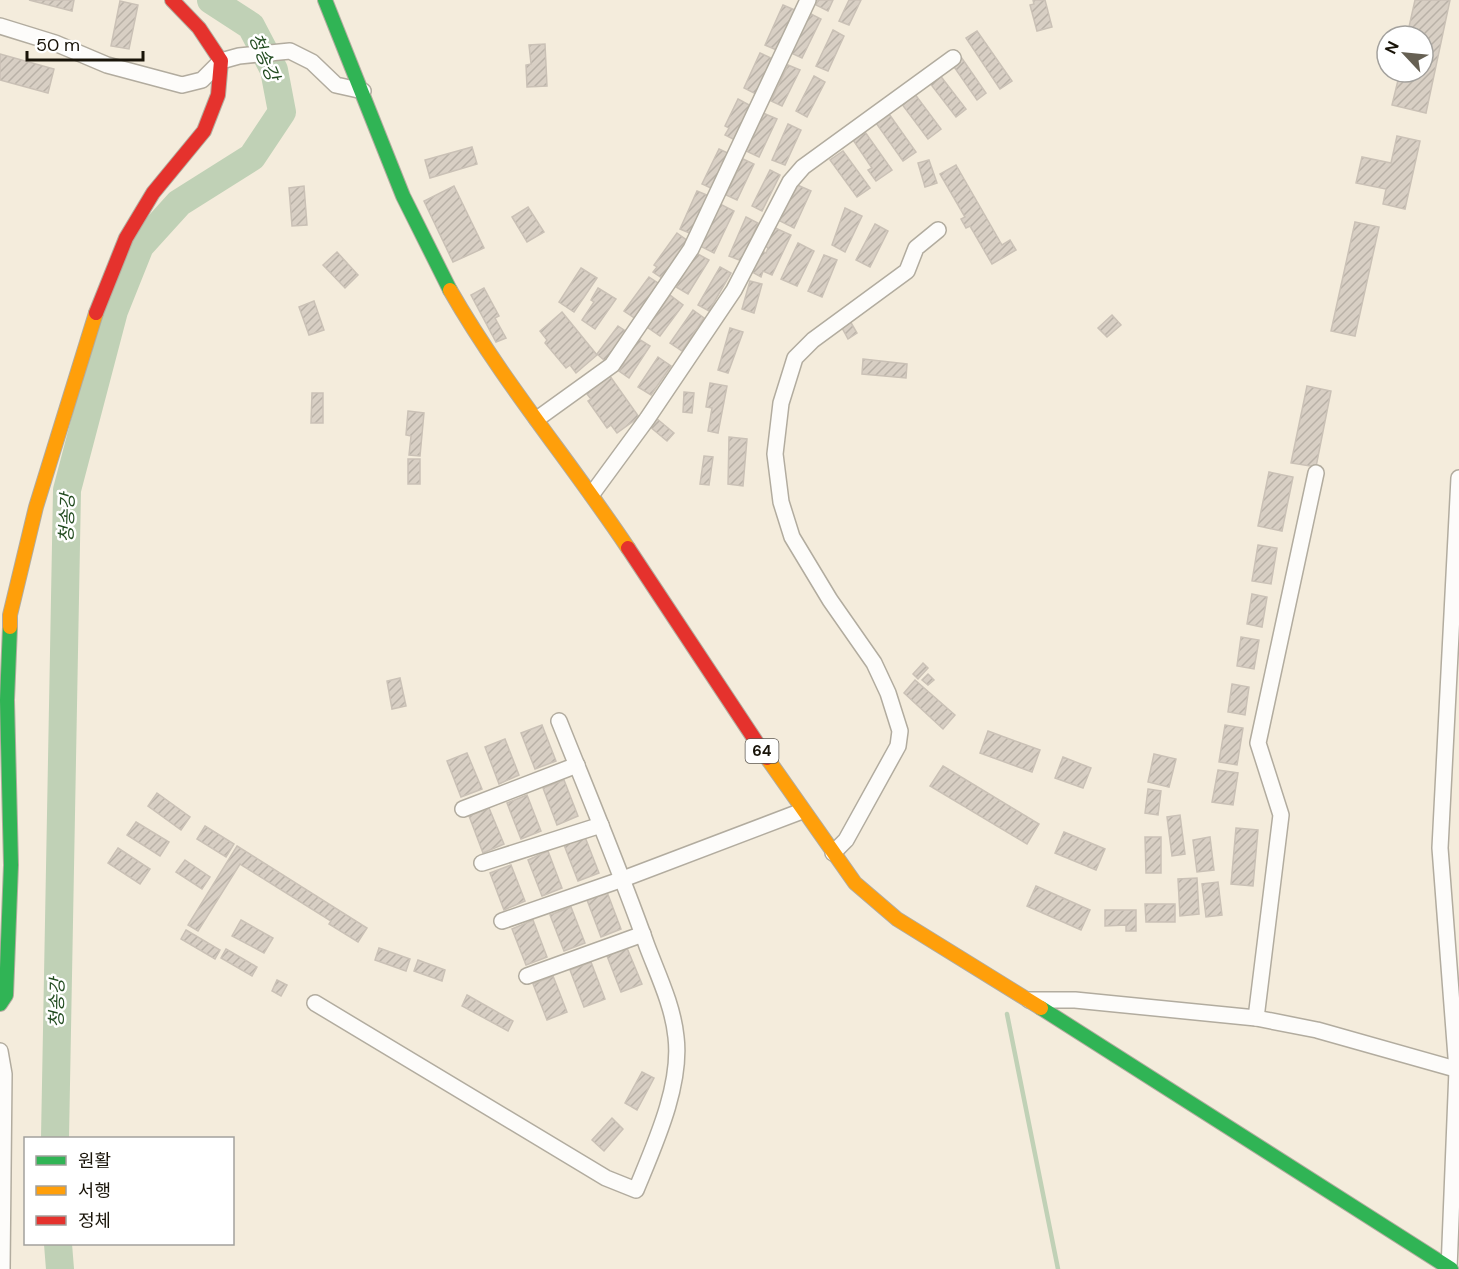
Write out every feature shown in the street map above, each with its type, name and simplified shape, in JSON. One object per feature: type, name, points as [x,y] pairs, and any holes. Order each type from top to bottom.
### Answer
[{"type":"main road","points":[[0,1004],[6,995],[11,866],[7,711],[10,615],[36,507],[96,314],[126,238],[153,193],[204,131],[218,95],[221,61],[199,28],[172,0]]},
{"type":"main road","name":"64","points":[[325,0],[404,196],[441,273],[481,344],[592,494],[802,811],[855,883],[897,919],[1450,1269]]},
{"type":"street","points":[[537,419],[612,364],[691,249],[808,0]]},
{"type":"street","points":[[0,26],[56,43],[107,65],[182,85],[202,80],[221,61],[239,56],[290,51],[312,62],[336,85],[363,91]]},
{"type":"street","points":[[592,494],[647,419],[734,290],[789,182],[803,166],[953,58]]},
{"type":"street","points":[[833,853],[846,840],[898,746],[900,731],[888,693],[874,663],[830,600],[792,537],[781,502],[775,454],[781,403],[795,358],[813,340],[907,271],[916,248],[938,230]]},
{"type":"street","points":[[1256,1018],[1281,815],[1258,743],[1316,473]]},
{"type":"street","points":[[1450,1269],[1458,1070],[1440,848],[1459,478]]},
{"type":"street","points":[[315,1003],[606,1178],[636,1190],[662,1128],[675,1071],[676,1037],[623,879],[559,721]]},
{"type":"street","points":[[463,809],[577,765]]},
{"type":"street","points":[[502,921],[623,879],[802,811]]},
{"type":"street","points":[[482,863],[601,825]]},
{"type":"street","points":[[527,976],[643,934]]},
{"type":"street","points":[[1028,1000],[1075,1000],[1256,1018],[1317,1030],[1458,1070]]},
{"type":"street","points":[[0,1051],[4,1074],[2,1269]]},
{"type":"building","points":[[29,0],[74,0],[72,11]]},
{"type":"building","points":[[818,0],[833,0],[828,11],[816,5]]},
{"type":"building","points":[[849,0],[861,0],[849,25],[839,21]]},
{"type":"building","points":[[1033,0],[1045,0],[1052,27],[1037,31],[1030,5],[1034,4]]},
{"type":"building","points":[[1415,0],[1450,0],[1435,71],[1435,24],[1410,24]]},
{"type":"building","points":[[120,1],[138,5],[129,49],[111,46]]},
{"type":"building","points":[[783,5],[797,11],[779,51],[765,45]]},
{"type":"building","points":[[809,13],[821,19],[802,58],[791,53]]},
{"type":"building","points":[[833,30],[844,36],[828,71],[816,66]]},
{"type":"building","points":[[977,31],[1012,81],[1000,89],[966,38]]},
{"type":"building","points":[[545,44],[547,86],[527,87],[526,65],[531,64],[529,45]]},
{"type":"building","points":[[760,53],[773,59],[756,94],[744,88]]},
{"type":"building","points":[[0,54],[54,69],[48,93],[0,80]]},
{"type":"building","points":[[961,57],[986,93],[977,100],[952,64]]},
{"type":"building","points":[[788,65],[800,70],[782,106],[771,101]]},
{"type":"building","points":[[939,74],[966,109],[956,117],[929,82]]},
{"type":"building","points":[[814,76],[825,82],[807,117],[796,111]]},
{"type":"building","points":[[1397,84],[1432,84],[1426,113],[1392,105]]},
{"type":"building","points":[[914,93],[941,129],[928,139],[901,103]]},
{"type":"building","points":[[738,99],[753,107],[737,141],[725,135],[729,128],[725,126]]},
{"type":"building","points":[[763,113],[777,119],[759,157],[746,151]]},
{"type":"building","points":[[889,114],[916,152],[903,161],[876,123]]},
{"type":"building","points":[[788,124],[801,130],[785,165],[772,160]]},
{"type":"building","points":[[865,132],[892,170],[876,181],[868,170],[872,168],[853,140]]},
{"type":"building","points":[[1397,136],[1420,141],[1405,209],[1383,204],[1386,189],[1356,183],[1362,157],[1391,163]]},
{"type":"building","points":[[472,147],[477,164],[430,178],[425,160]]},
{"type":"building","points":[[719,149],[730,154],[713,189],[702,184]]},
{"type":"building","points":[[843,151],[870,188],[857,197],[830,160]]},
{"type":"building","points":[[743,159],[754,164],[737,200],[726,195]]},
{"type":"building","points":[[929,160],[937,183],[925,187],[918,163]]},
{"type":"building","points":[[956,165],[1002,245],[1010,240],[1016,250],[992,264],[970,226],[966,228],[961,219],[965,217],[940,174]]},
{"type":"building","points":[[770,170],[780,175],[762,211],[752,206]]},
{"type":"building","points":[[795,184],[811,191],[794,228],[778,220]]},
{"type":"building","points":[[304,186],[307,225],[292,226],[289,188]]},
{"type":"building","points":[[454,186],[484,248],[453,262],[424,201]]},
{"type":"building","points":[[697,191],[709,196],[692,234],[680,229]]},
{"type":"building","points":[[720,204],[734,211],[714,253],[700,246]]},
{"type":"building","points":[[528,207],[544,232],[527,242],[512,217]]},
{"type":"building","points":[[845,208],[862,216],[845,252],[832,245]]},
{"type":"building","points":[[746,217],[758,223],[742,261],[729,256]]},
{"type":"building","points":[[1355,222],[1379,227],[1355,336],[1331,331]]},
{"type":"building","points":[[875,224],[888,231],[870,267],[856,260]]},
{"type":"building","points":[[773,227],[791,235],[772,275],[763,271],[761,277],[752,272],[762,251],[766,253],[768,248],[764,245]]},
{"type":"building","points":[[677,233],[688,241],[662,278],[653,272],[657,267],[654,265]]},
{"type":"building","points":[[798,243],[814,251],[797,286],[781,279]]},
{"type":"building","points":[[337,252],[358,275],[345,288],[323,265]]},
{"type":"building","points":[[696,253],[709,260],[688,294],[676,287]]},
{"type":"building","points":[[824,255],[837,260],[822,297],[808,291]]},
{"type":"building","points":[[720,267],[731,273],[709,311],[698,305]]},
{"type":"building","points":[[581,268],[597,278],[574,312],[559,302]]},
{"type":"building","points":[[649,277],[661,285],[636,319],[624,311]]},
{"type":"building","points":[[750,281],[762,284],[754,313],[742,309]]},
{"type":"building","points":[[484,288],[499,316],[495,318],[506,338],[496,342],[471,295]]},
{"type":"building","points":[[598,288],[616,299],[595,329],[582,320],[594,302],[591,300]]},
{"type":"building","points":[[670,295],[683,305],[660,336],[647,327]]},
{"type":"building","points":[[314,301],[324,330],[309,335],[299,307]]},
{"type":"building","points":[[693,310],[704,318],[682,351],[670,343]]},
{"type":"building","points":[[562,312],[597,355],[576,373],[570,365],[566,368],[545,343],[547,340],[540,331]]},
{"type":"building","points":[[1112,315],[1121,325],[1107,337],[1098,328]]},
{"type":"building","points":[[850,321],[857,333],[848,339],[841,326]]},
{"type":"building","points":[[618,326],[627,332],[605,361],[597,354]]},
{"type":"building","points":[[730,328],[743,332],[728,373],[718,370]]},
{"type":"building","points":[[637,338],[650,346],[629,378],[619,371],[624,363],[622,361]]},
{"type":"building","points":[[658,357],[671,366],[651,395],[638,387]]},
{"type":"building","points":[[863,359],[907,364],[906,378],[862,374]]},
{"type":"building","points":[[607,372],[639,417],[617,433],[611,425],[607,428],[588,401],[591,399],[583,389]]},
{"type":"building","points":[[710,383],[727,386],[718,433],[708,431],[712,408],[706,407]]},
{"type":"building","points":[[1307,386],[1331,391],[1316,467],[1291,463]]},
{"type":"building","points":[[684,392],[694,393],[692,413],[683,412]]},
{"type":"building","points":[[312,393],[323,393],[323,423],[311,423]]},
{"type":"building","points":[[408,411],[424,413],[420,456],[409,455],[411,436],[406,435]]},
{"type":"building","points":[[656,418],[674,433],[667,441],[649,426]]},
{"type":"building","points":[[729,437],[747,439],[743,486],[728,484]]},
{"type":"building","points":[[704,456],[713,457],[709,485],[700,484]]},
{"type":"building","points":[[408,459],[420,459],[420,484],[408,484]]},
{"type":"building","points":[[1269,472],[1293,477],[1282,531],[1258,526]]},
{"type":"building","points":[[1258,545],[1277,548],[1271,584],[1252,581]]},
{"type":"building","points":[[1252,594],[1267,597],[1262,627],[1247,624]]},
{"type":"building","points":[[1241,637],[1259,640],[1254,669],[1237,666]]},
{"type":"building","points":[[923,663],[928,668],[918,679],[913,674]]},
{"type":"building","points":[[928,674],[934,680],[928,685],[922,680]]},
{"type":"building","points":[[400,678],[406,706],[392,709],[387,681]]},
{"type":"building","points":[[915,680],[955,715],[943,729],[904,693]]},
{"type":"building","points":[[1232,684],[1249,687],[1245,715],[1228,712]]},
{"type":"building","points":[[542,725],[556,761],[535,769],[521,733]]},
{"type":"building","points":[[1225,725],[1243,728],[1237,765],[1219,762]]},
{"type":"building","points":[[988,731],[1040,750],[1032,772],[980,753]]},
{"type":"building","points":[[505,739],[519,775],[499,784],[485,747]]},
{"type":"building","points":[[467,753],[482,789],[461,797],[447,761]]},
{"type":"building","points":[[1154,754],[1176,759],[1169,787],[1148,782]]},
{"type":"building","points":[[1063,757],[1091,768],[1083,788],[1055,778]]},
{"type":"building","points":[[943,766],[1039,824],[1027,844],[930,786]]},
{"type":"building","points":[[1218,770],[1238,773],[1233,805],[1212,802]]},
{"type":"building","points":[[564,780],[578,816],[557,825],[543,788]]},
{"type":"building","points":[[1148,789],[1161,791],[1158,815],[1145,813]]},
{"type":"building","points":[[157,793],[190,817],[181,830],[148,806]]},
{"type":"building","points":[[527,795],[541,831],[521,839],[507,803]]},
{"type":"building","points":[[489,808],[504,844],[483,853],[469,816]]},
{"type":"building","points":[[1180,815],[1185,854],[1172,856],[1167,817]]},
{"type":"building","points":[[136,822],[169,842],[160,856],[127,835]]},
{"type":"building","points":[[205,826],[234,844],[226,857],[197,839]]},
{"type":"building","points":[[1236,828],[1258,830],[1253,886],[1231,884]]},
{"type":"building","points":[[1064,832],[1105,849],[1096,870],[1055,853]]},
{"type":"building","points":[[585,837],[599,873],[578,881],[564,845]]},
{"type":"building","points":[[1145,837],[1161,837],[1161,873],[1146,873]]},
{"type":"building","points":[[1210,837],[1214,870],[1197,872],[1193,840]]},
{"type":"building","points":[[237,846],[367,928],[358,942],[329,924],[331,921],[240,864],[198,931],[188,925]]},
{"type":"building","points":[[118,848],[150,869],[140,884],[108,863]]},
{"type":"building","points":[[548,851],[562,888],[542,896],[528,860]]},
{"type":"building","points":[[185,860],[210,877],[202,889],[176,872]]},
{"type":"building","points":[[511,865],[525,901],[504,910],[490,873]]},
{"type":"building","points":[[1197,878],[1199,914],[1180,916],[1178,879]]},
{"type":"building","points":[[1218,882],[1222,915],[1206,917],[1202,884]]},
{"type":"building","points":[[1036,886],[1090,910],[1081,930],[1027,906]]},
{"type":"building","points":[[607,892],[621,929],[601,937],[587,900]]},
{"type":"building","points":[[1145,904],[1175,904],[1175,922],[1146,922]]},
{"type":"building","points":[[571,907],[585,943],[564,951],[550,915]]},
{"type":"building","points":[[1105,910],[1136,910],[1136,931],[1126,931],[1126,925],[1105,926]]},
{"type":"building","points":[[241,920],[273,938],[264,953],[232,936]]},
{"type":"building","points":[[533,920],[547,957],[526,965],[512,929]]},
{"type":"building","points":[[186,930],[220,950],[215,959],[181,939]]},
{"type":"building","points":[[379,948],[410,959],[406,971],[375,960]]},
{"type":"building","points":[[627,948],[642,984],[621,992],[607,956]]},
{"type":"building","points":[[226,949],[257,967],[252,976],[221,958]]},
{"type":"building","points":[[418,960],[445,970],[442,981],[414,971]]},
{"type":"building","points":[[591,962],[605,999],[584,1007],[570,970]]},
{"type":"building","points":[[553,976],[567,1012],[547,1020],[533,984]]},
{"type":"building","points":[[277,980],[287,985],[281,996],[272,991]]},
{"type":"building","points":[[467,995],[513,1021],[508,1031],[462,1006]]},
{"type":"building","points":[[642,1072],[654,1078],[637,1110],[625,1103]]},
{"type":"building","points":[[612,1118],[623,1129],[604,1151],[592,1140]]},
{"type":"waterway","name":"청송강","points":[[55,1137],[67,490],[114,311],[140,246],[179,203],[252,157],[282,112],[274,70],[251,26],[211,0]]},
{"type":"waterway","points":[[233,0],[251,26]]},
{"type":"waterway","points":[[1007,1014],[1058,1269]]},
{"type":"waterway","name":"청송강","points":[[58,1245],[60,1269]]},
{"type":"traffic: fast","points":[[325,0],[403,196],[450,290]]},
{"type":"traffic: fast","points":[[0,1004],[6,995],[11,865],[7,700],[10,627]]},
{"type":"traffic: fast","points":[[1041,1008],[1451,1269]]},
{"type":"traffic: slow","points":[[450,290],[514,389],[628,548]]},
{"type":"traffic: slow","points":[[10,627],[10,615],[36,507],[96,313]]},
{"type":"traffic: slow","points":[[767,758],[855,883],[897,919],[1041,1008]]},
{"type":"traffic: jam","points":[[96,313],[126,238],[153,193],[204,131],[218,95],[221,61],[199,28],[172,0]]},
{"type":"traffic: jam","points":[[628,548],[767,758]]}]
